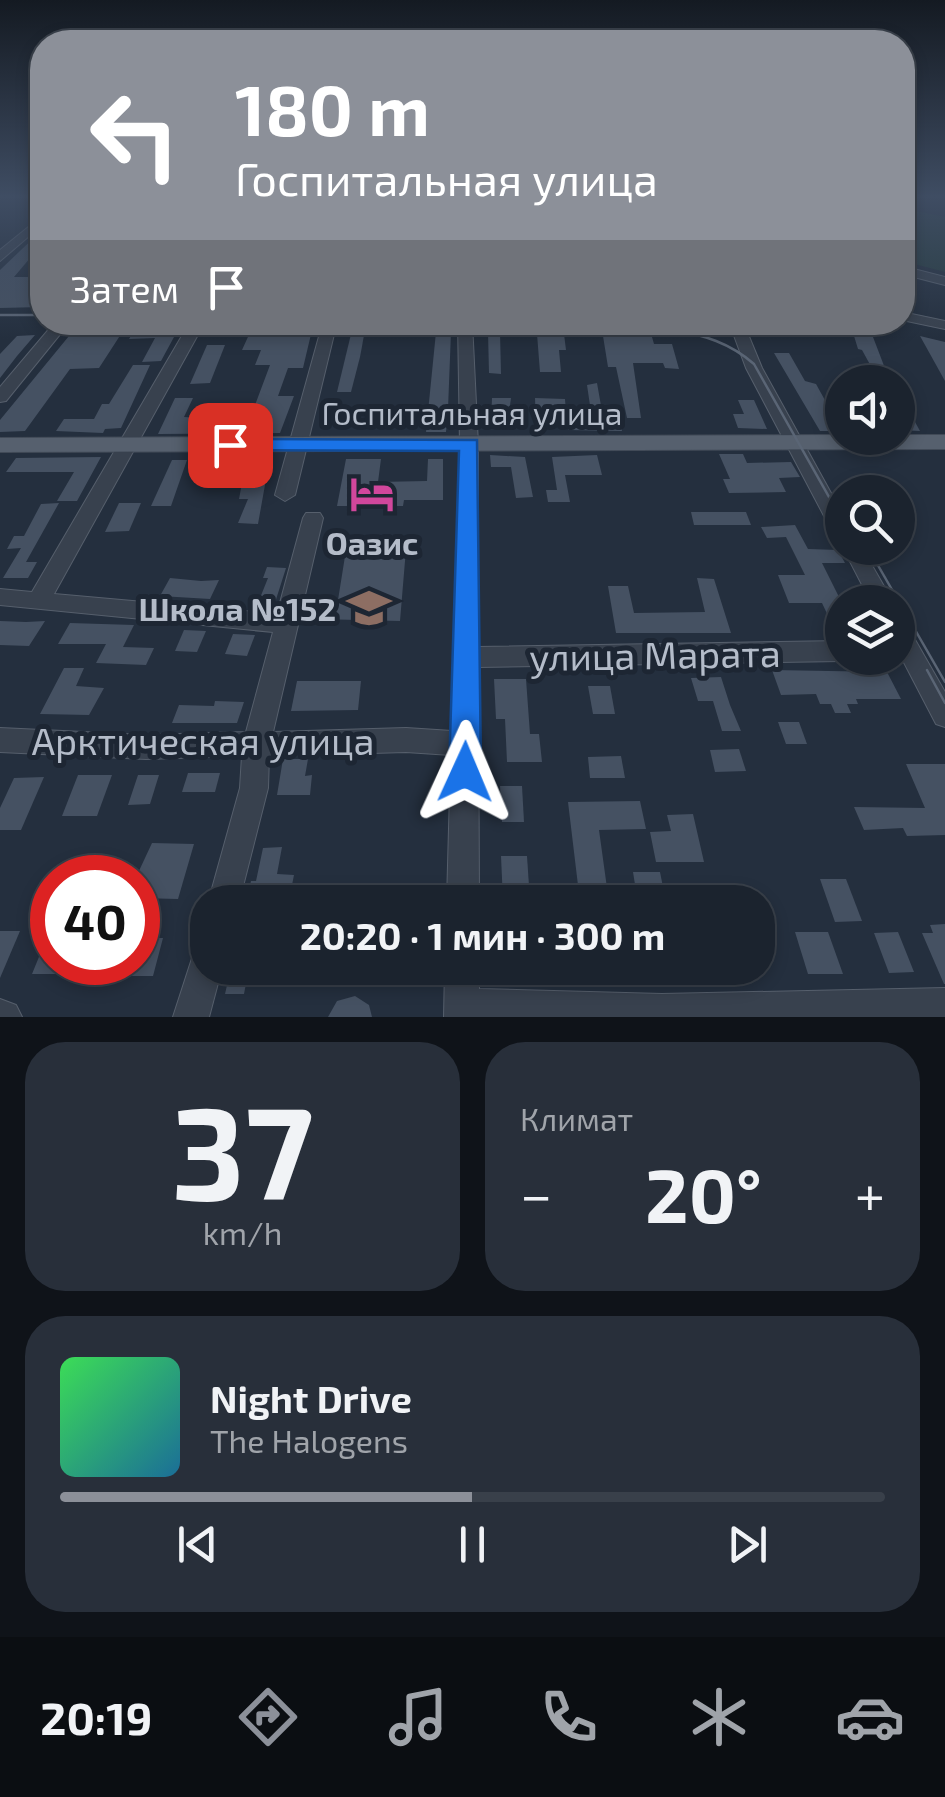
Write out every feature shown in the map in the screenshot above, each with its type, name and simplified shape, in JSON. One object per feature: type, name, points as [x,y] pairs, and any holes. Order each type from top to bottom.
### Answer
[{"type":"main road","name":"Госпитальная улица","points":[[0,446],[945,442]]},
{"type":"street","points":[[915,273],[945,281]]},
{"type":"street","points":[[915,319],[945,326]]},
{"type":"street","points":[[0,397],[52,335]]},
{"type":"street","points":[[40,598],[191,335]]},
{"type":"street","points":[[285,495],[327,335]]},
{"type":"street","points":[[463,885],[470,445],[466,335]]},
{"type":"street","points":[[741,335],[754,368],[825,500]]},
{"type":"street","points":[[228,885],[254,788],[256,745],[313,518]]},
{"type":"street","points":[[0,597],[287,624]]},
{"type":"street","name":"улица Марата","points":[[467,657],[825,651]]},
{"type":"street","points":[[915,666],[945,716]]},
{"type":"street","name":"Арктическая улица","points":[[0,740],[146,746],[406,740],[466,744]]},
{"type":"street","points":[[192,1017],[201,985]]},
{"type":"street","points":[[462,985],[462,1012],[734,1014],[945,1004]]},
{"type":"green space","points":[[915,243],[945,243],[945,272],[915,264]]},
{"type":"building","points":[[30,243],[30,258],[14,277],[30,277],[30,307],[0,308],[0,270]]},
{"type":"building","points":[[35,335],[0,378],[0,354],[17,336]]},
{"type":"building","points":[[70,335],[120,335],[99,368],[70,369],[25,431],[0,432],[0,420]]},
{"type":"building","points":[[131,335],[175,335],[161,361],[142,362],[155,338],[129,339]]},
{"type":"building","points":[[249,335],[311,335],[303,368],[288,368],[278,396],[294,396],[280,433],[158,434],[175,398],[193,398],[184,417],[249,421],[270,365],[255,365],[261,350],[242,350]]},
{"type":"building","points":[[351,335],[364,335],[351,392],[337,392]]},
{"type":"building","points":[[436,335],[451,335],[446,432],[426,432]]},
{"type":"building","points":[[488,335],[500,335],[501,374],[489,373]]},
{"type":"building","points":[[537,335],[564,335],[566,350],[559,350],[561,372],[540,372]]},
{"type":"building","points":[[603,336],[652,337],[654,344],[672,344],[679,369],[665,368],[663,363],[633,363],[641,418],[627,418],[616,367],[608,367]]},
{"type":"building","points":[[854,336],[873,337],[884,365],[870,365]]},
{"type":"building","points":[[920,336],[945,342],[945,381]]},
{"type":"building","points":[[207,345],[225,345],[210,383],[190,384]]},
{"type":"building","points":[[774,353],[789,353],[805,381],[816,384],[825,400],[825,431],[820,431]]},
{"type":"building","points":[[133,365],[150,365],[121,428],[105,429],[103,433],[56,431],[64,419],[94,419],[102,404],[109,404]]},
{"type":"building","points":[[597,383],[603,417],[619,417],[622,431],[568,430],[567,419],[592,419],[587,385]]},
{"type":"building","points":[[492,398],[511,398],[507,428],[491,428]]},
{"type":"building","points":[[535,398],[565,399],[567,427],[536,426]]},
{"type":"building","points":[[738,400],[754,400],[767,429],[738,428],[733,414],[744,414]]},
{"type":"building","points":[[719,454],[743,454],[747,463],[791,462],[800,477],[779,478],[786,492],[729,493],[723,479],[730,479]]},
{"type":"building","points":[[490,455],[525,457],[533,497],[516,498],[511,467],[491,467]]},
{"type":"building","points":[[597,455],[602,475],[565,475],[570,502],[548,502],[546,490],[557,490],[552,457]]},
{"type":"building","points":[[101,457],[77,501],[57,501],[74,472],[6,472],[16,458]]},
{"type":"building","points":[[270,457],[258,524],[238,523],[248,499],[239,499],[243,478],[251,477],[256,458]]},
{"type":"building","points":[[346,459],[381,459],[378,482],[427,481],[428,459],[443,459],[443,500],[404,500],[403,506],[337,506]]},
{"type":"building","points":[[172,460],[187,460],[171,506],[151,506]]},
{"type":"building","points":[[59,503],[26,562],[37,562],[28,578],[3,578],[21,548],[7,549],[14,536],[24,536],[41,504]]},
{"type":"building","points":[[119,503],[141,503],[129,531],[105,532]]},
{"type":"building","points":[[691,512],[746,512],[751,525],[694,525]]},
{"type":"building","points":[[795,525],[808,549],[825,550],[822,563],[833,585],[825,585],[825,609],[822,603],[789,603],[778,575],[805,575],[786,537],[767,538],[761,527]]},
{"type":"building","points":[[406,549],[400,621],[316,619],[319,600],[338,600],[346,550]]},
{"type":"building","points":[[267,567],[286,568],[273,609],[256,608],[268,578],[263,578]]},
{"type":"building","points":[[170,578],[219,580],[210,599],[160,596]]},
{"type":"building","points":[[697,578],[714,579],[731,633],[616,633],[608,586],[628,586],[634,613],[705,612]]},
{"type":"building","points":[[0,621],[45,621],[29,646],[0,645]]},
{"type":"building","points":[[70,623],[134,625],[123,647],[154,648],[146,665],[96,663],[106,644],[58,644]]},
{"type":"building","points":[[184,630],[206,631],[197,652],[175,651]]},
{"type":"building","points":[[233,634],[255,635],[247,656],[225,654]]},
{"type":"building","points":[[64,668],[84,668],[76,686],[104,688],[89,715],[40,714]]},
{"type":"building","points":[[772,670],[889,675],[901,699],[856,699],[858,704],[847,704],[851,713],[835,713],[831,704],[820,704],[816,694],[781,695]]},
{"type":"building","points":[[721,677],[741,731],[722,731],[713,701],[698,701],[691,678]]},
{"type":"building","points":[[494,679],[526,679],[530,734],[539,734],[542,762],[507,762],[505,719],[496,719]]},
{"type":"building","points":[[297,681],[361,681],[358,710],[291,711]]},
{"type":"building","points":[[588,686],[610,686],[615,714],[593,714]]},
{"type":"building","points":[[215,701],[244,702],[237,723],[172,723],[179,705],[214,706]]},
{"type":"building","points":[[778,722],[799,722],[807,744],[786,744]]},
{"type":"building","points":[[739,749],[746,771],[715,772],[710,750]]},
{"type":"building","points":[[621,756],[625,778],[590,778],[588,757]]},
{"type":"building","points":[[283,759],[308,759],[305,776],[312,775],[310,795],[277,795]]},
{"type":"building","points":[[906,764],[945,764],[945,835],[907,836],[903,828],[864,830],[854,807],[925,808]]},
{"type":"building","points":[[188,773],[220,773],[215,792],[182,792]]},
{"type":"building","points":[[78,775],[112,775],[97,816],[62,816]]},
{"type":"building","points":[[138,775],[159,775],[150,804],[128,805]]},
{"type":"building","points":[[44,777],[21,830],[0,830],[0,808],[14,778]]},
{"type":"building","points":[[500,786],[522,786],[524,822],[502,822]]},
{"type":"building","points":[[640,801],[646,829],[599,830],[607,885],[578,885],[568,802]]},
{"type":"building","points":[[693,814],[704,862],[656,862],[650,832],[671,831],[667,815]]},
{"type":"building","points":[[152,843],[194,844],[178,899],[160,899],[160,855],[146,855]]},
{"type":"building","points":[[282,847],[277,874],[294,875],[292,885],[250,885],[256,881],[263,848]]},
{"type":"building","points":[[501,856],[527,856],[529,885],[502,885]]},
{"type":"building","points":[[633,872],[660,872],[663,885],[635,885]]},
{"type":"building","points":[[820,879],[846,879],[862,921],[835,922]]},
{"type":"building","points":[[945,924],[944,984],[922,933],[933,933],[930,925]]},
{"type":"building","points":[[0,931],[20,931],[0,978]]},
{"type":"building","points":[[795,932],[828,932],[843,974],[808,974]]},
{"type":"building","points":[[898,932],[914,972],[889,973],[874,933]]},
{"type":"building","points":[[227,985],[246,985],[244,994],[225,994]]},
{"type":"building","points":[[355,996],[369,1005],[372,1017],[328,1017],[337,1001]]},
{"type":"tram line","points":[[0,315],[30,315]]},
{"type":"tram line","points":[[697,335],[726,345],[754,364],[825,490]]},
{"type":"tram line","points":[[878,565],[945,682]]},
{"type":"tram line","points":[[927,670],[945,703]]},
{"type":"place","name":"Оазис","points":[[372,494]]},
{"type":"place","name":"Школа №152","points":[[369,608]]},
{"type":"route","points":[[230,445],[470,445],[465,772]]}]
